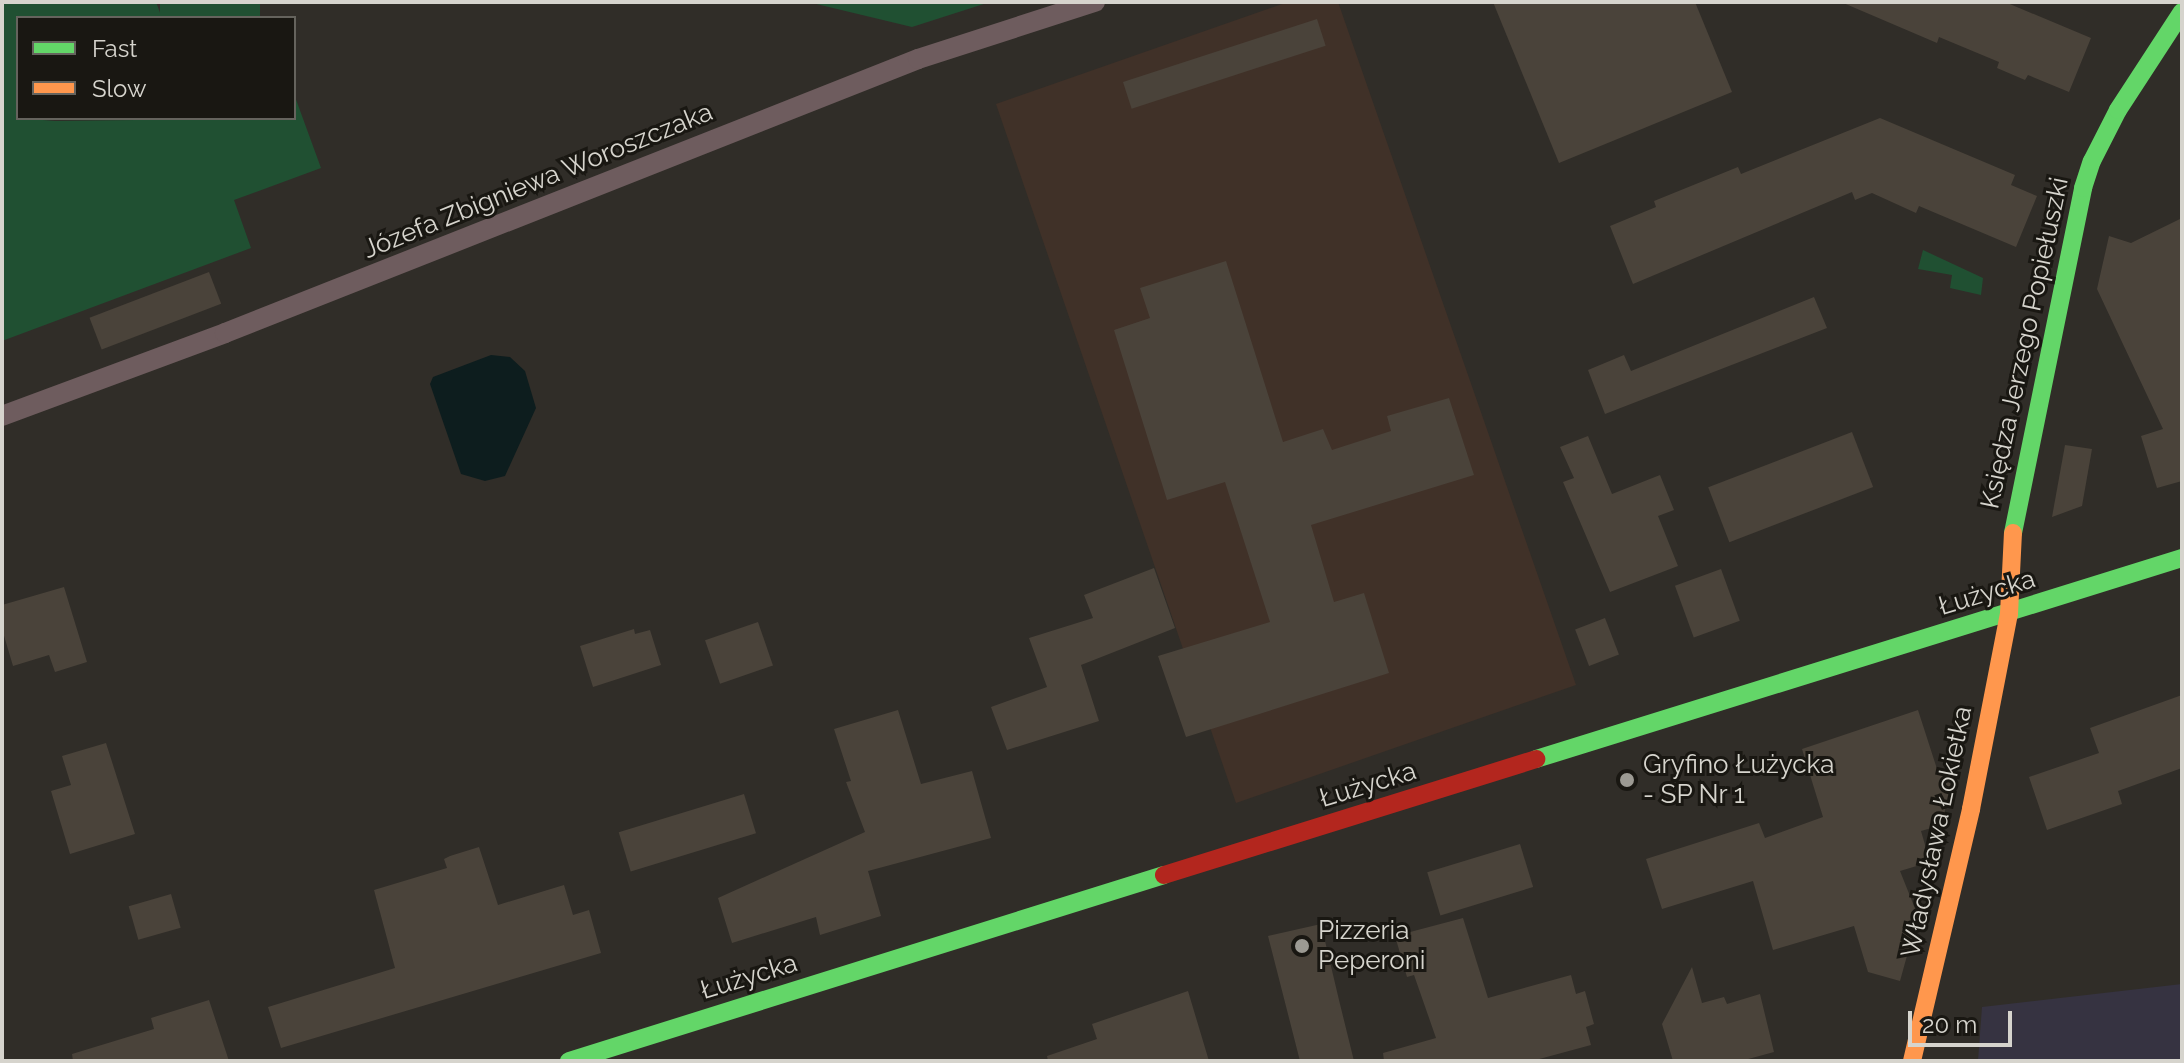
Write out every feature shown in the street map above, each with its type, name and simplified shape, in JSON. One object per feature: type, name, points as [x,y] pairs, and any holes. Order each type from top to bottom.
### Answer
[{"type":"street","name":"Księdza Jerzego Popiełuszki","points":[[2009,614],[2014,562],[2013,527],[2083,188],[2092,161],[2118,110],[2182,12]]},
{"type":"street","name":"Łużycka","points":[[569,1061],[2182,558]]},
{"type":"street","name":"Władysława Łokietka","points":[[1912,1061],[1971,809],[2009,614]]},
{"type":"lane","name":"Józefa Zbigniewa Woroszczaka","points":[[2,416],[225,333],[918,59],[1095,2]]},
{"type":"shaded area","points":[[1288,2],[1338,2],[1576,685],[1236,803],[996,104]]},
{"type":"shaded area","points":[[491,355],[510,357],[525,371],[536,408],[505,476],[485,481],[461,474],[430,384],[433,377]]},
{"type":"shaded area","points":[[2182,984],[2182,1061],[1978,1061],[1982,1007]]},
{"type":"green space","points":[[2,2],[156,2],[161,16],[16,16],[16,120],[296,120],[296,99],[321,168],[234,200],[251,248],[2,341]]},
{"type":"green space","points":[[160,2],[260,2],[260,16],[160,16]]},
{"type":"green space","points":[[808,2],[990,2],[912,27]]},
{"type":"green space","points":[[1923,250],[1983,278],[1981,295],[1950,288],[1952,275],[1918,269]]},
{"type":"building","points":[[1493,2],[1695,2],[1732,92],[1559,163]]},
{"type":"building","points":[[1841,2],[2005,2],[2091,38],[2069,92],[2028,75],[2025,80],[1997,68],[1999,62],[1939,37],[1937,43]]},
{"type":"building","points":[[1317,19],[1326,46],[1132,109],[1123,82]]},
{"type":"building","points":[[1880,118],[2015,175],[2011,185],[2037,196],[2016,247],[1919,206],[1916,213],[1872,193],[1855,200],[1852,192],[1633,284],[1610,226],[1656,207],[1654,201],[1738,167],[1741,174]]},
{"type":"building","points":[[2182,218],[2182,481],[2157,488],[2141,436],[2163,429],[2097,289],[2109,236],[2131,243]]},
{"type":"building","points":[[1226,261],[1283,442],[1323,429],[1332,450],[1391,431],[1387,416],[1449,398],[1474,475],[1311,525],[1334,602],[1364,593],[1389,673],[1186,737],[1158,656],[1270,622],[1225,482],[1167,500],[1114,330],[1150,318],[1140,288]]},
{"type":"building","points":[[209,272],[221,304],[102,350],[90,318]]},
{"type":"building","points":[[1814,297],[1827,328],[1605,414],[1588,370],[1624,355],[1631,371]]},
{"type":"building","points":[[1852,432],[1873,487],[1729,542],[1708,487]]},
{"type":"building","points":[[1588,436],[1612,494],[1660,475],[1674,510],[1658,516],[1678,566],[1610,592],[1563,482],[1574,478],[1560,447]]},
{"type":"building","points":[[2065,445],[2092,449],[2082,506],[2052,517]]},
{"type":"building","points":[[1154,568],[1175,628],[1081,665],[1099,721],[1007,750],[991,707],[1047,687],[1029,638],[1093,618],[1084,595]]},
{"type":"building","points":[[1721,569],[1740,621],[1694,637],[1675,586]]},
{"type":"building","points":[[64,587],[87,662],[55,672],[49,655],[13,666],[2,629],[2,605]]},
{"type":"building","points":[[1605,618],[1619,654],[1589,666],[1575,629]]},
{"type":"building","points":[[758,622],[773,665],[720,684],[705,640]]},
{"type":"building","points":[[634,629],[635,634],[650,630],[661,665],[593,687],[580,646]]},
{"type":"building","points":[[2182,695],[2182,768],[2118,791],[2122,804],[2047,830],[2029,777],[2099,753],[2090,728]]},
{"type":"building","points":[[898,710],[921,784],[972,771],[991,838],[868,871],[881,916],[820,935],[816,917],[732,943],[718,898],[865,832],[846,782],[851,781],[834,729]]},
{"type":"building","points":[[1918,710],[1938,772],[1953,771],[1942,825],[1921,831],[1930,862],[1900,871],[1918,916],[1900,981],[1868,972],[1854,926],[1773,950],[1753,881],[1662,909],[1646,859],[1759,823],[1765,838],[1823,817],[1802,749]]},
{"type":"building","points":[[106,743],[135,834],[70,854],[51,791],[71,785],[62,756]]},
{"type":"building","points":[[744,794],[756,833],[631,872],[619,832]]},
{"type":"building","points":[[1520,844],[1533,887],[1440,915],[1427,872]]},
{"type":"building","points":[[479,847],[498,905],[564,885],[573,915],[589,910],[601,953],[281,1048],[268,1007],[395,968],[374,890],[447,868],[444,859]]},
{"type":"building","points":[[171,894],[181,928],[138,940],[129,906]]},
{"type":"building","points":[[1463,918],[1488,998],[1571,975],[1576,994],[1585,991],[1594,1024],[1586,1027],[1591,1045],[1532,1061],[1384,1061],[1383,1053],[1436,1038],[1414,975],[1407,977],[1395,936]]},
{"type":"building","points":[[1321,924],[1354,1061],[1300,1061],[1268,936]]},
{"type":"building","points":[[1692,967],[1702,1003],[1724,997],[1727,1004],[1760,994],[1774,1052],[1741,1061],[1673,1061],[1662,1024]]},
{"type":"building","points":[[1188,991],[1209,1061],[1048,1061],[1047,1056],[1097,1039],[1092,1024]]},
{"type":"building","points":[[209,1000],[229,1061],[73,1061],[72,1054],[154,1029],[151,1018]]},
{"type":"traffic: fast","points":[[2013,533],[2083,188],[2092,161],[2118,110],[2182,12]]},
{"type":"traffic: fast","points":[[1536,759],[2182,558]]},
{"type":"traffic: fast","points":[[569,1061],[1164,875]]},
{"type":"traffic: slow","points":[[1912,1061],[1971,809],[2009,614],[2013,533]]},
{"type":"traffic: jam","points":[[1164,875],[1536,759]]},
{"type":"place","name":"Gryfino Łużycka - SP Nr 1","points":[[1627,780]]},
{"type":"place","name":"Pizzeria Peperoni","points":[[1302,946]]}]
